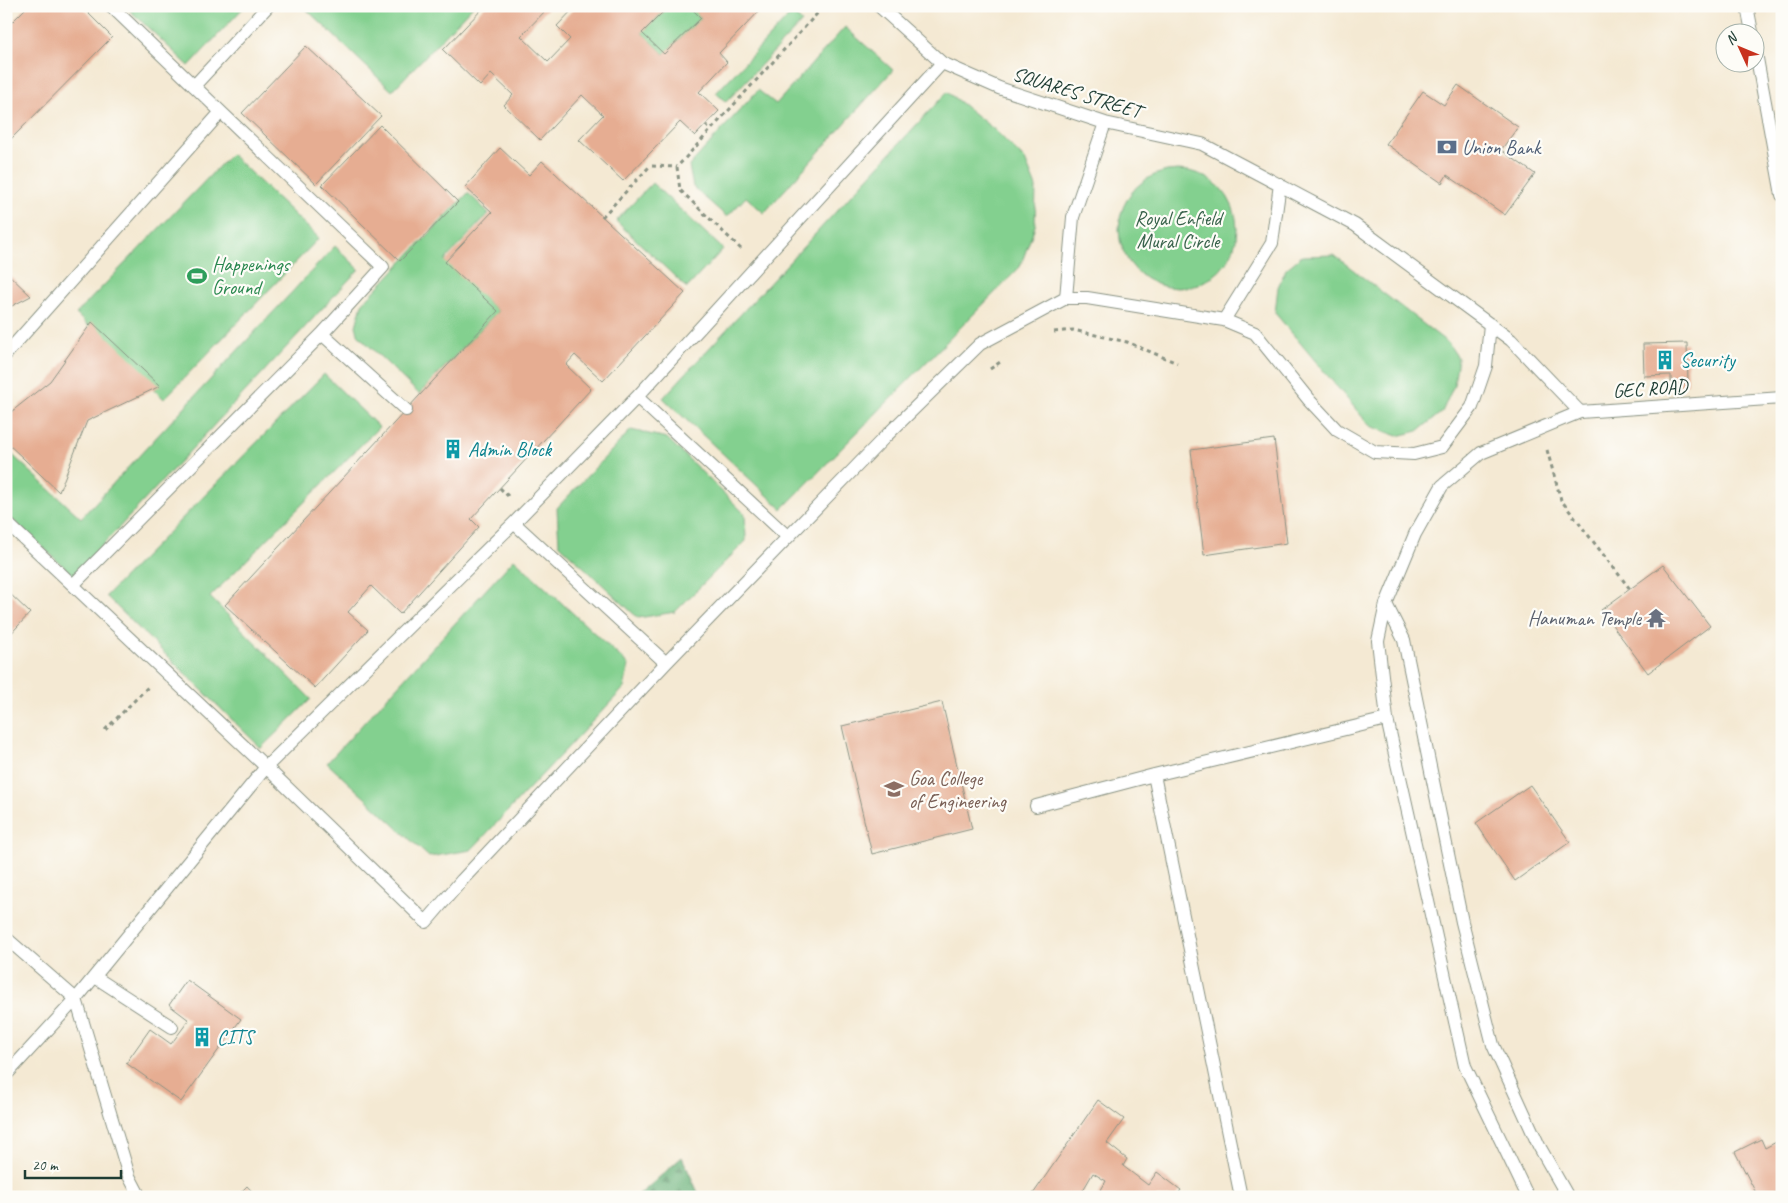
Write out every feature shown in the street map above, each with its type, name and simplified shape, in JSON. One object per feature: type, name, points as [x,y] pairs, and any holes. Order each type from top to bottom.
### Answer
[{"type":"lane","points":[[73,585],[322,334],[383,268],[111,6]]},
{"type":"lane","points":[[194,86],[268,6]]},
{"type":"lane","name":"SQUARES STREET","points":[[879,6],[942,63],[999,88],[1106,123],[1202,144],[1355,225],[1511,340],[1580,412]]},
{"type":"lane","points":[[1747,6],[1750,22]]},
{"type":"lane","points":[[6,1075],[76,1000],[266,767],[514,523],[637,397],[942,63]]},
{"type":"lane","points":[[1759,72],[1782,195]]},
{"type":"lane","points":[[6,354],[222,112]]},
{"type":"lane","points":[[1066,298],[1073,217],[1106,123]]},
{"type":"lane","points":[[1224,320],[1272,243],[1280,184]]},
{"type":"lane","points":[[6,522],[266,767],[426,922],[462,880],[666,663],[883,438],[980,344],[1066,298],[1087,298],[1224,320],[1255,334],[1309,400],[1337,430],[1375,452],[1414,454],[1442,446],[1472,406],[1486,366],[1490,324]]},
{"type":"lane","points":[[322,334],[406,410]]},
{"type":"lane","points":[[637,397],[788,537]]},
{"type":"lane","name":"GEC ROAD","points":[[1526,1193],[1465,1066],[1387,719],[1378,641],[1386,604],[1415,534],[1442,486],[1481,453],[1580,412],[1782,398]]},
{"type":"lane","points":[[514,523],[666,663]]},
{"type":"lane","points":[[1386,604],[1404,640],[1462,922],[1494,1045],[1539,1146],[1568,1197]]},
{"type":"lane","points":[[1036,806],[1154,775],[1387,719]]},
{"type":"lane","points":[[1154,775],[1241,1197]]},
{"type":"lane","points":[[6,938],[76,1000],[129,1176],[140,1197]]},
{"type":"lane","points":[[95,977],[172,1027]]},
{"type":"lane","points":[[1512,1197],[1526,1193]]},
{"type":"path","points":[[602,217],[650,166],[676,167],[824,6]]},
{"type":"path","points":[[706,125],[711,130]]},
{"type":"path","points":[[676,167],[680,190],[757,265]]},
{"type":"path","points":[[1049,333],[1073,330],[1127,342],[1177,363]]},
{"type":"path","points":[[989,370],[1004,360]]},
{"type":"path","points":[[1540,428],[1561,500],[1630,589]]},
{"type":"path","points":[[105,730],[164,671]]},
{"type":"green space","points":[[125,6],[245,6],[189,66]]},
{"type":"green space","points":[[303,6],[473,6],[392,91]]},
{"type":"green space","points":[[669,6],[689,6],[701,18],[664,54],[642,33]]},
{"type":"green space","points":[[792,13],[802,22],[726,102],[716,93]]},
{"type":"green space","points":[[845,27],[893,70],[764,213],[746,197],[727,217],[693,187],[689,166],[758,90],[776,104]]},
{"type":"green space","points":[[947,92],[996,131],[1025,160],[1036,187],[1035,226],[1020,267],[782,509],[663,398]]},
{"type":"green space","name":"Happenings Ground","points":[[231,154],[319,238],[164,399],[76,314]]},
{"type":"green space","name":"Royal Enfield Mural Circle","points":[[1178,170],[1200,175],[1211,180],[1227,196],[1232,207],[1237,229],[1232,251],[1227,262],[1211,278],[1200,283],[1178,288],[1156,283],[1145,278],[1129,262],[1124,251],[1119,229],[1124,207],[1129,196],[1145,180],[1156,175]]},
{"type":"green space","points":[[652,183],[723,249],[687,288],[616,221]]},
{"type":"green space","points":[[468,193],[489,213],[445,260],[498,311],[419,394],[359,336],[356,326],[362,304]]},
{"type":"green space","points":[[335,246],[359,269],[74,576],[6,514],[6,449],[81,518]]},
{"type":"green space","points":[[1334,255],[1448,343],[1458,358],[1454,385],[1442,412],[1418,431],[1398,436],[1370,426],[1275,313],[1278,287],[1286,269],[1302,256]]},
{"type":"green space","points":[[324,374],[379,427],[210,597],[311,699],[261,748],[106,596]]},
{"type":"green space","points":[[631,430],[667,438],[745,514],[746,541],[675,612],[638,618],[559,544],[557,508]]},
{"type":"green space","points":[[514,559],[629,665],[624,688],[471,850],[429,857],[327,763]]},
{"type":"green space","points":[[682,1157],[700,1197],[637,1197]]},
{"type":"building","points":[[28,6],[81,6],[112,37],[6,144],[6,28]]},
{"type":"building","points":[[485,6],[550,6],[521,36],[548,62],[570,39],[557,26],[576,6],[669,6],[642,33],[664,54],[701,18],[689,6],[764,6],[719,53],[727,62],[699,92],[719,111],[695,136],[680,122],[623,181],[579,140],[603,115],[582,95],[540,140],[504,105],[513,95],[491,74],[480,86],[443,50]]},
{"type":"building","points":[[306,46],[381,116],[316,184],[242,113]]},
{"type":"building","name":"Union Bank","points":[[1458,85],[1518,127],[1501,150],[1535,174],[1505,215],[1447,175],[1442,183],[1386,144],[1423,91],[1444,105]]},
{"type":"building","points":[[380,125],[458,202],[400,261],[322,185]]},
{"type":"building","name":"Admin Block","points":[[500,148],[529,175],[542,161],[685,293],[603,381],[575,355],[566,365],[591,389],[471,519],[479,527],[400,614],[371,586],[348,612],[368,630],[315,688],[225,605],[498,311],[445,262],[492,212],[465,187]]},
{"type":"building","points":[[6,272],[31,296],[6,309]]},
{"type":"building","points":[[92,322],[160,386],[87,421],[59,492],[6,442],[6,416],[50,381]]},
{"type":"building","name":"Security","points":[[1687,343],[1688,384],[1671,385],[1671,375],[1644,376],[1643,344]]},
{"type":"building","points":[[1274,439],[1287,543],[1204,555],[1191,450]]},
{"type":"building","name":"Hanuman Temple","points":[[1663,565],[1710,626],[1648,673],[1601,610]]},
{"type":"building","points":[[6,590],[30,613],[6,639]]},
{"type":"building","points":[[942,702],[972,829],[872,854],[842,726]]},
{"type":"building","points":[[1530,785],[1570,842],[1515,881],[1476,823]]},
{"type":"building","name":"CITS","points":[[187,980],[241,1019],[181,1102],[126,1063],[150,1029],[171,1044],[189,1020],[169,1005]]},
{"type":"building","points":[[1098,1100],[1124,1119],[1107,1143],[1127,1159],[1123,1166],[1148,1185],[1157,1172],[1181,1190],[1176,1197],[1097,1197],[1106,1181],[1093,1173],[1079,1197],[1031,1197]]},
{"type":"building","points":[[1761,1139],[1765,1148],[1782,1139],[1782,1189],[1767,1197],[1758,1197],[1735,1152]]},
{"type":"building","points":[[247,1186],[257,1197],[236,1197]]},
{"type":"place","name":"Union Bank","points":[[1447,147]]},
{"type":"place","name":"Happenings Ground","points":[[197,276]]},
{"type":"place","name":"Security","points":[[1665,360]]},
{"type":"place","name":"Admin Block","points":[[453,449]]},
{"type":"place","name":"Hanuman Temple","points":[[1656,618]]},
{"type":"place","name":"Goa College of Engineering","points":[[894,789]]},
{"type":"place","name":"CITS","points":[[202,1037]]}]
